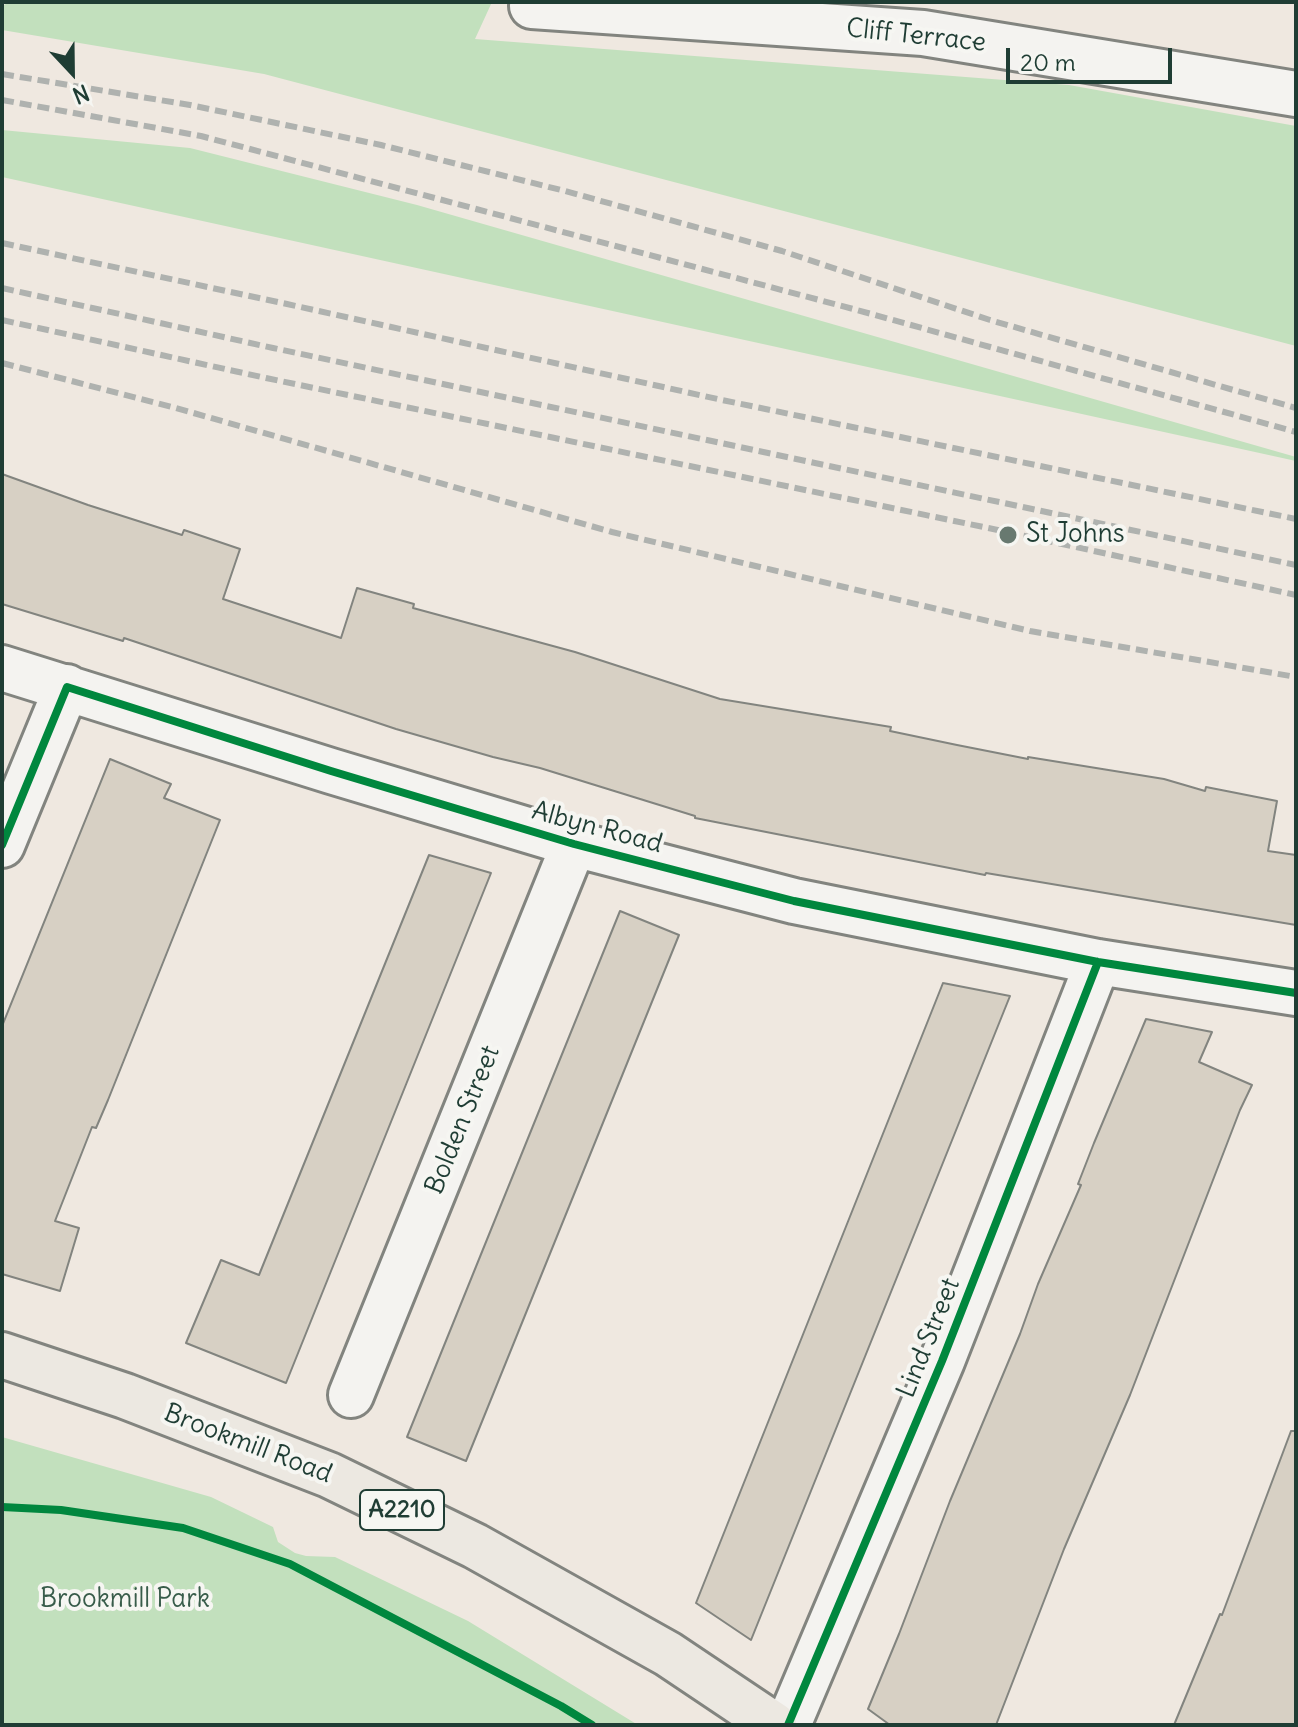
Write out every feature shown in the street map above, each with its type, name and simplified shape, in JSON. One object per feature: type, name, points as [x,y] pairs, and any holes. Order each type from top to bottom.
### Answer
[{"type":"main road","name":"Brookmill Road","points":[[2,1355],[125,1396],[343,1481],[475,1546],[668,1654],[774,1725]]},
{"type":"street","name":"Cliff Terrace","points":[[532,6],[923,33],[1296,94]]},
{"type":"street","name":"Albyn Road","points":[[2,668],[574,844],[794,901],[1098,962],[1296,993]]},
{"type":"street","points":[[2,845],[67,687]]},
{"type":"street","name":"Bolden Street","points":[[351,1395],[574,844]]},
{"type":"street","name":"Lind Street","points":[[788,1725],[942,1361],[1098,962]]},
{"type":"green space","points":[[10,2],[492,2],[475,39],[1069,85],[1296,126],[1296,346],[264,74],[2,30],[2,6]]},
{"type":"green space","points":[[2,130],[190,148],[417,205],[1296,457],[1296,461],[2,177]]},
{"type":"green space","name":"Brookmill Park","points":[[2,1437],[211,1497],[273,1527],[278,1542],[295,1553],[335,1557],[468,1621],[638,1725],[2,1725]]},
{"type":"building","points":[[2,474],[182,535],[184,530],[240,549],[223,599],[341,638],[357,588],[414,604],[413,608],[575,652],[720,699],[891,727],[890,731],[1028,759],[1164,779],[1205,791],[1206,787],[1277,801],[1268,851],[1296,855],[1296,925],[985,875],[695,818],[540,768],[396,729],[124,638],[123,641],[2,604]]},
{"type":"building","points":[[110,759],[171,784],[164,798],[220,820],[108,1100],[96,1128],[92,1127],[55,1221],[79,1228],[60,1291],[2,1274],[2,1026]]},
{"type":"building","points":[[429,855],[491,873],[286,1383],[186,1343],[221,1260],[259,1275]]},
{"type":"building","points":[[620,911],[679,935],[466,1461],[407,1437]]},
{"type":"building","points":[[943,983],[1010,996],[751,1640],[696,1603]]},
{"type":"building","points":[[1146,1019],[1212,1032],[1199,1062],[1252,1085],[996,1725],[890,1725],[868,1709]]},
{"type":"building","points":[[1291,1431],[1296,1431],[1296,1725],[1174,1725],[1222,1615]]},
{"type":"railway","points":[[2,74],[190,105],[381,145],[565,191],[782,251],[990,320],[1296,408]]},
{"type":"railway","points":[[2,100],[201,136],[857,310],[1296,432]]},
{"type":"railway","points":[[2,243],[722,400],[1296,519]]},
{"type":"railway","points":[[2,288],[1296,565]]},
{"type":"railway","points":[[2,320],[1296,595]]},
{"type":"railway","points":[[2,363],[176,408],[612,532],[1030,631],[1296,677]]},
{"type":"cycle path","points":[[2,845],[67,687],[574,844],[794,901],[1098,962],[1296,993]]},
{"type":"cycle path","points":[[788,1725],[942,1361],[1098,962]]},
{"type":"cycle path","points":[[2,1507],[61,1510],[183,1528],[290,1564],[592,1725]]},
{"type":"place","name":"St Johns","points":[[1008,535]]}]
